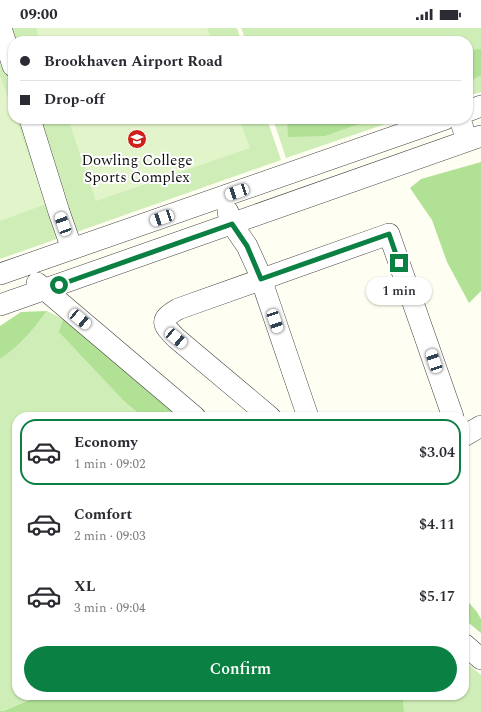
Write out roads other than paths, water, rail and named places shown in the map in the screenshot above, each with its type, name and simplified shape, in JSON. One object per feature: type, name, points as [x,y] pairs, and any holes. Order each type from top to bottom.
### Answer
[{"type":"street","points":[[1,28],[8,50]]},
{"type":"street","points":[[32,124],[72,249]]},
{"type":"street","points":[[9,271],[431,124]]},
{"type":"street","points":[[0,306],[474,139],[464,124]]},
{"type":"street","points":[[222,197],[232,224],[247,246],[261,279],[306,412]]},
{"type":"street","points":[[264,412],[176,338],[168,330],[165,324],[165,318],[168,314],[178,309],[389,234],[451,412]]},
{"type":"street","points":[[9,271],[45,290],[189,412]]},
{"type":"street","points":[[469,433],[481,426]]},
{"type":"street","points":[[469,648],[481,659]]},
{"type":"place","name":"Dowling College Sports Complex","points":[[137,139]]}]
